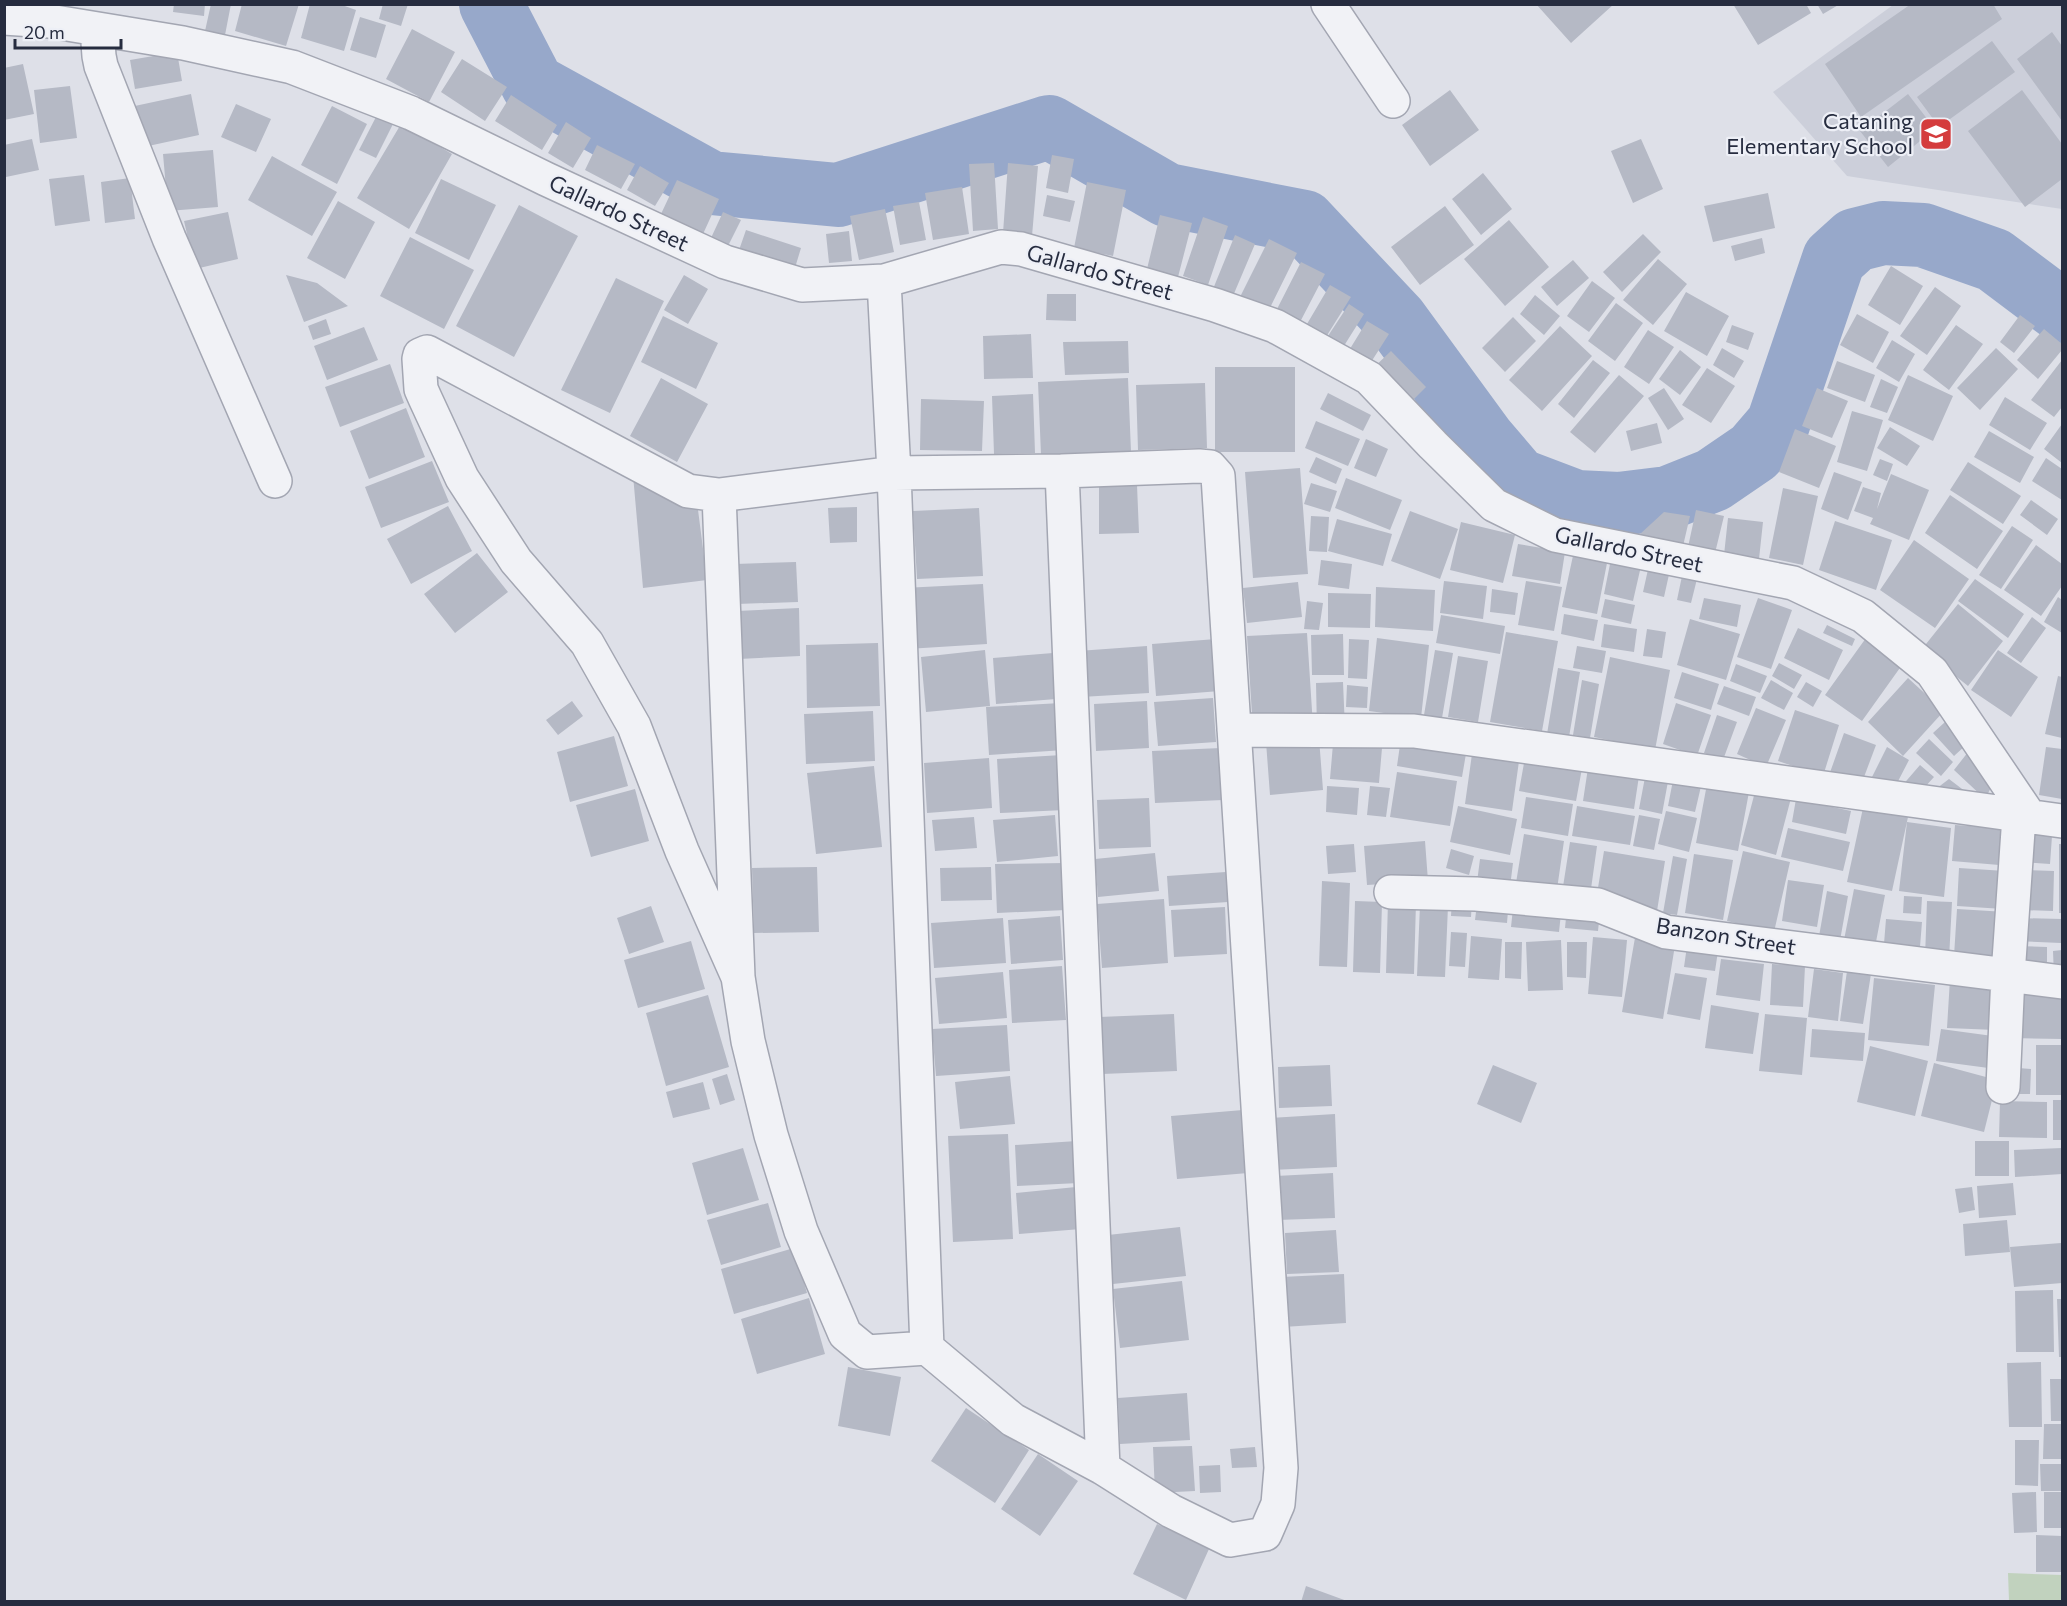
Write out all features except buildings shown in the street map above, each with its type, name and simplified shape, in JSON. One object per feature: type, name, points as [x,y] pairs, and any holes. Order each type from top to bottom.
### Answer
[{"type":"street","points":[[1328,4],[1393,101]]},
{"type":"street","name":"Gallardo Street","points":[[4,18],[49,21],[183,43],[292,68],[411,113],[725,262],[802,285],[884,281],[1002,247],[1021,249],[1215,305],[1275,326],[1369,378],[1494,505],[1555,535],[1793,583],[1863,616],[1932,672],[2025,817]]},
{"type":"street","points":[[97,29],[102,66],[156,206],[275,481]]},
{"type":"street","points":[[884,281],[894,473],[927,1348]]},
{"type":"street","points":[[719,495],[738,976],[748,1041],[771,1136],[801,1231],[845,1334],[867,1352],[927,1348],[1013,1420],[1104,1468],[1171,1511],[1230,1540],[1264,1534],[1278,1504],[1281,1468],[1218,476],[1210,467],[1199,466],[1062,471],[894,473],[719,495],[688,491],[427,352],[420,355],[421,389],[462,478],[516,561],[587,643],[634,726],[682,851],[738,976]]},
{"type":"street","points":[[1062,471],[1104,1468]]},
{"type":"street","points":[[1234,730],[1414,731],[2025,817],[2062,820]]},
{"type":"street","points":[[2003,1087],[2008,975],[2025,817]]},
{"type":"street","name":"Banzon Street","points":[[1391,892],[1476,894],[1598,905],[1666,932],[2062,982]]},
{"type":"shaded area","name":"Cataning Elementary School","points":[[1893,5],[2062,5],[2062,209],[1847,176],[1773,92]]},
{"type":"green space","points":[[2008,1573],[2062,1575],[2062,1601],[2009,1601]]},
{"type":"waterway","points":[[491,4],[533,85],[711,183],[838,195],[1049,127],[1167,195],[1304,222],[1396,320],[1483,439],[1518,480],[1576,502],[1619,504],[1668,498],[1713,480],[1754,452],[1778,424],[1834,259],[1855,240],[1883,233],[1923,235],[1994,260],[2062,311]]},
{"type":"place","name":"Cataning Elementary School","points":[[1936,134]]}]
